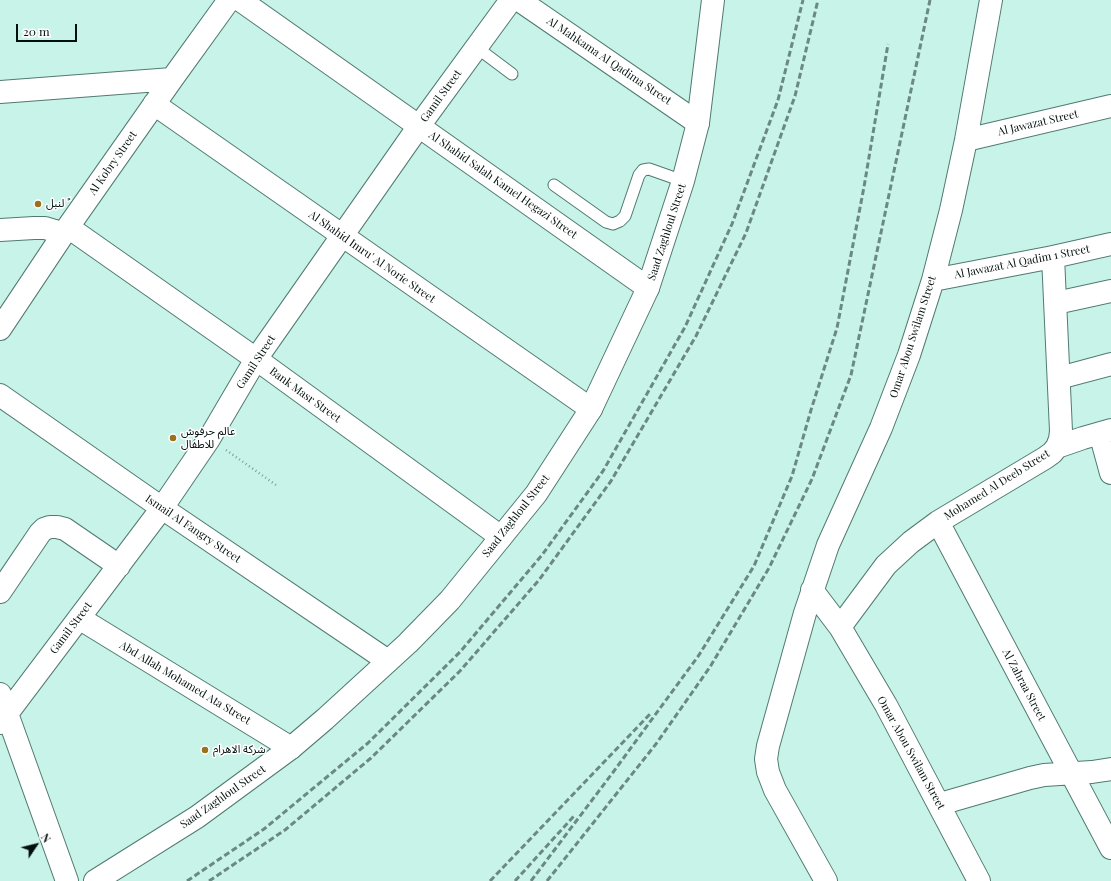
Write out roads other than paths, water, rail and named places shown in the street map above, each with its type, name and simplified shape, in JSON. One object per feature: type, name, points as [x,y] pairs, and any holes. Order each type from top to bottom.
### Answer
[{"type":"street","name":"Al Kobry Street","points":[[0,329],[65,231],[229,0]]},
{"type":"street","name":"Al Shahid Salah Kamel Hegazi Street","points":[[240,0],[648,288]]},
{"type":"street","name":"Gamil Street","points":[[2,710],[79,618],[162,508],[209,438],[256,360],[419,126],[511,0]]},
{"type":"street","name":"Al Mahkama Al Qadima Street","points":[[519,0],[698,123]]},
{"type":"street","name":"Saad Zaghloul Street","points":[[95,881],[197,817],[291,748],[325,719],[388,662],[450,600],[536,494],[591,409],[648,288],[683,181],[698,123],[713,0]]},
{"type":"street","name":"Omar Abou Swilam Street","points":[[826,881],[775,790],[768,772],[766,759],[768,746],[791,660],[812,590],[828,545],[881,428],[909,355],[932,280],[951,210],[995,1]]},
{"type":"street","points":[[0,92],[172,79]]},
{"type":"street","name":"Al Shahid Imru' Al Norie Street","points":[[154,104],[591,409]]},
{"type":"street","name":"Al Jawazat Street","points":[[966,140],[1111,106]]},
{"type":"street","name":"Bank Masr Street","points":[[0,230],[45,228],[55,231],[65,231],[256,360],[502,537]]},
{"type":"street","name":"Al Jawazat Al Qadim 1 Street","points":[[932,280],[1053,257],[1111,244]]},
{"type":"street","name":"Mohamed Al Deeb Street","points":[[840,626],[886,564],[911,542],[938,522],[1045,458],[1057,447],[1061,431],[1053,257]]},
{"type":"street","points":[[1056,303],[1111,291]]},
{"type":"street","points":[[1059,378],[1111,364]]},
{"type":"street","name":"Ismail Al Fangry Street","points":[[0,395],[162,508],[388,662]]},
{"type":"street","points":[[1057,447],[1106,431],[1111,473]]},
{"type":"street","name":"Al Zahraa Street","points":[[938,522],[1111,848]]},
{"type":"street","points":[[0,592],[40,533],[44,529],[50,527],[65,529],[119,566]]},
{"type":"street","name":"Omar Abou Swilam Street","points":[[812,590],[840,626],[886,705],[940,804],[979,881]]},
{"type":"street","name":"Abd Allah Mohamed Ata Street","points":[[79,618],[291,748]]},
{"type":"street","points":[[2,710],[67,881]]},
{"type":"street","points":[[940,804],[1030,778],[1111,769]]},
{"type":"lane","points":[[476,47],[512,74]]},
{"type":"lane","points":[[554,185],[606,222],[613,224],[620,221],[625,216],[639,175],[643,170],[649,169],[683,181]]},
{"type":"railway","points":[[187,881],[264,829],[368,743],[460,652],[542,555],[603,471],[685,327],[732,224],[778,100],[803,0]]},
{"type":"railway","points":[[209,881],[285,830],[371,758],[460,671],[539,580],[611,481],[696,336],[746,233],[795,96],[818,0]]},
{"type":"railway","points":[[547,881],[656,744],[710,667],[769,568],[812,479],[851,375],[930,0]]},
{"type":"railway","points":[[531,881],[699,655],[754,566],[792,476],[837,328],[864,187],[888,44]]},
{"type":"railway","points":[[490,881],[651,713]]},
{"type":"railway","points":[[515,881],[574,816]]},
{"type":"place","name":"لنبل ً","points":[[38,204]]},
{"type":"place","name":"عالم حرفوش للاطفال","points":[[173,438]]},
{"type":"place","name":"شركة الاهرام","points":[[205,750]]}]
